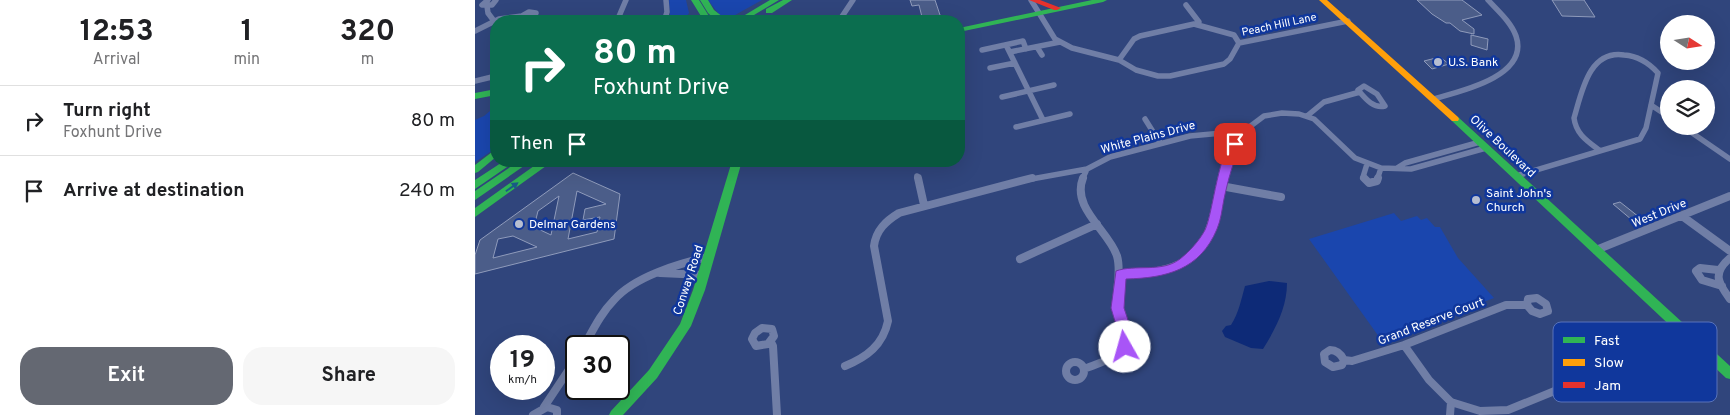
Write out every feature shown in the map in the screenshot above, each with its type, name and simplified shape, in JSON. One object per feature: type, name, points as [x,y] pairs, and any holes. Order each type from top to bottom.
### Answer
[{"type":"main road","points":[[749,15],[775,0]]},
{"type":"main road","points":[[762,15],[788,0]]},
{"type":"main road","points":[[1018,18],[1028,8],[1032,0],[1045,6],[1063,8]]},
{"type":"main road","points":[[965,29],[1103,0]]},
{"type":"main road","name":"Olive Boulevard","points":[[1323,0],[1433,99],[1674,322]]},
{"type":"main road","points":[[692,15],[698,1],[711,15]]},
{"type":"main road","points":[[475,96],[490,93]]},
{"type":"main road","points":[[475,166],[490,156]]},
{"type":"main road","points":[[475,170],[490,157]]},
{"type":"main road","points":[[475,185],[502,167]]},
{"type":"main road","points":[[475,196],[517,167]]},
{"type":"main road","points":[[475,212],[539,167]]},
{"type":"main road","name":"Conway Road","points":[[615,415],[653,374],[676,342],[693,310],[735,167]]},
{"type":"main road","name":"Olive Boulevard","points":[[1717,362],[1730,374]]},
{"type":"street","points":[[490,16],[487,13],[488,3],[494,4],[496,0]]},
{"type":"street","points":[[620,15],[626,0]]},
{"type":"street","points":[[666,0],[666,15]]},
{"type":"street","points":[[843,15],[853,0]]},
{"type":"street","points":[[1010,52],[1026,48],[1043,48],[1058,41],[1032,0]]},
{"type":"street","points":[[1433,99],[1489,82],[1515,58],[1518,45],[1515,34],[1488,0]]},
{"type":"street","points":[[1186,5],[1199,22],[1198,25]]},
{"type":"street","name":"Peach Hill Lane","points":[[1058,41],[1072,48],[1119,60],[1135,70],[1159,76],[1170,76],[1223,64],[1230,59],[1239,43],[1348,21]]},
{"type":"street","points":[[475,31],[490,23]]},
{"type":"street","points":[[1119,60],[1134,39],[1140,36],[1189,25],[1198,25],[1230,34],[1239,43]]},
{"type":"street","points":[[982,50],[1023,41],[1026,48]]},
{"type":"street","points":[[1006,45],[1043,120]]},
{"type":"street","points":[[1037,47],[1042,55]]},
{"type":"street","points":[[1516,176],[1640,139],[1645,128],[1658,73],[1650,64],[1635,57],[1618,53],[1605,56],[1592,66],[1574,123],[1580,134],[1599,150]]},
{"type":"street","points":[[990,68],[1015,63]]},
{"type":"street","points":[[475,81],[490,77]]},
{"type":"street","points":[[1002,97],[1053,85]]},
{"type":"street","points":[[1307,116],[1313,108],[1321,103],[1360,92]]},
{"type":"street","points":[[1651,105],[1660,111]]},
{"type":"street","name":"White Plains Drive","points":[[845,366],[861,360],[874,350],[881,343],[887,328],[888,321],[874,246],[877,232],[893,216],[924,205],[1028,179],[1087,169],[1110,156],[1160,143],[1190,136],[1244,130],[1264,116],[1272,114],[1290,113],[1307,116],[1321,124],[1347,152],[1367,164],[1381,168],[1411,169],[1483,145]]},
{"type":"street","points":[[1015,127],[1070,114]]},
{"type":"street","points":[[1145,119],[1160,143]]},
{"type":"street","points":[[1120,275],[1147,274],[1166,270],[1182,264],[1192,256],[1207,238],[1229,155],[1244,130]]},
{"type":"street","points":[[1218,134],[1237,142]]},
{"type":"street","points":[[1695,135],[1730,160]]},
{"type":"street","points":[[1367,164],[1363,177],[1369,183],[1377,181],[1381,168]]},
{"type":"street","points":[[1084,369],[1119,354],[1125,347],[1126,335],[1117,308],[1120,275],[1114,247],[1107,234],[1087,210],[1081,197],[1081,182],[1087,169]]},
{"type":"street","points":[[1063,174],[1081,182]]},
{"type":"street","points":[[917,176],[924,205]]},
{"type":"street","points":[[1221,186],[1281,197]]},
{"type":"street","name":"West Drive","points":[[1596,250],[1730,196]]},
{"type":"street","points":[[1682,216],[1730,251]]},
{"type":"street","points":[[1020,259],[1097,224]]},
{"type":"street","points":[[590,335],[601,314],[617,294],[637,281],[690,260],[709,257]]},
{"type":"street","points":[[1718,270],[1730,258]]},
{"type":"street","points":[[686,274],[685,270],[690,260]]},
{"type":"street","points":[[1718,270],[1700,268],[1696,271],[1696,275],[1701,280],[1721,286]]},
{"type":"street","points":[[1718,270],[1721,286],[1730,299]]},
{"type":"street","points":[[660,273],[704,275]]},
{"type":"street","name":"Grand Reserve Court","points":[[1344,360],[1352,361],[1403,345],[1506,305],[1527,305]]},
{"type":"street","points":[[771,342],[773,346],[777,415]]},
{"type":"street","points":[[1403,345],[1429,380],[1451,402],[1475,413],[1508,410],[1553,392]]},
{"type":"street","points":[[533,415],[543,407],[565,375]]},
{"type":"street","points":[[1450,415],[1451,402]]},
{"type":"street","points":[[543,407],[554,408],[557,410],[557,415]]},
{"type":"shaded area","points":[[669,0],[686,0],[689,13],[688,15],[670,14]]},
{"type":"shaded area","points":[[708,0],[762,0],[735,15],[720,15]]},
{"type":"shaded area","points":[[490,111],[490,152],[475,162],[475,120]]},
{"type":"shaded area","points":[[1394,213],[1401,221],[1417,216],[1421,220],[1427,218],[1435,227],[1440,227],[1458,258],[1494,298],[1382,341],[1309,239]]},
{"type":"shaded area","points":[[1269,281],[1287,283],[1287,292],[1280,317],[1263,349],[1251,348],[1225,337],[1222,331],[1226,326],[1231,325],[1234,320],[1245,286]]},
{"type":"building","points":[[910,0],[935,0],[940,15],[922,15],[919,5],[912,6]]},
{"type":"building","points":[[1417,0],[1462,0],[1482,15],[1462,20],[1474,29],[1474,34],[1460,31],[1450,23],[1446,23],[1432,14]]},
{"type":"building","points":[[1552,0],[1584,0],[1595,17],[1562,16]]},
{"type":"building","points":[[1471,35],[1488,39],[1487,50],[1471,45]]},
{"type":"building","name":"U.S. Bank","points":[[1440,57],[1449,64],[1432,69],[1424,61]]},
{"type":"building","name":"Delmar Gardens","points":[[573,173],[620,194],[614,239],[475,274],[475,255],[480,240]],"holes":[[[577,191],[606,204],[585,209],[583,220],[600,217],[597,232],[568,239]],[[559,196],[551,235],[534,227],[538,211]],[[513,236],[537,247],[493,258],[498,239]]]},
{"type":"building","points":[[1620,202],[1639,217],[1632,220],[1613,204]]},
{"type":"traffic: fast","points":[[695,0],[704,15]]},
{"type":"traffic: fast","points":[[704,0],[716,15]]},
{"type":"traffic: fast","points":[[749,15],[775,0]]},
{"type":"traffic: fast","points":[[769,11],[788,0]]},
{"type":"traffic: fast","points":[[965,29],[1103,0]]},
{"type":"traffic: fast","points":[[475,96],[490,93]]},
{"type":"traffic: fast","points":[[1455,119],[1674,322]]},
{"type":"traffic: fast","points":[[475,170],[490,157]]},
{"type":"traffic: fast","points":[[475,185],[502,167]]},
{"type":"traffic: fast","points":[[475,196],[517,167]]},
{"type":"traffic: fast","points":[[475,213],[540,167]]},
{"type":"traffic: fast","points":[[615,415],[653,374],[685,326],[699,290],[735,167]]},
{"type":"traffic: fast","points":[[1717,362],[1730,374]]},
{"type":"traffic: slow","points":[[1323,0],[1455,119]]},
{"type":"traffic: jam","points":[[1033,0],[1057,8]]},
{"type":"place","name":"U.S. Bank","points":[[1438,62]]},
{"type":"place","name":"Saint John's Church","points":[[1476,200]]},
{"type":"place","name":"Delmar Gardens","points":[[519,224]]},
{"type":"route","points":[[1125,347],[1126,335],[1117,308],[1120,275],[1147,274],[1171,268],[1182,264],[1201,246],[1211,228],[1229,155],[1235,144]]}]
